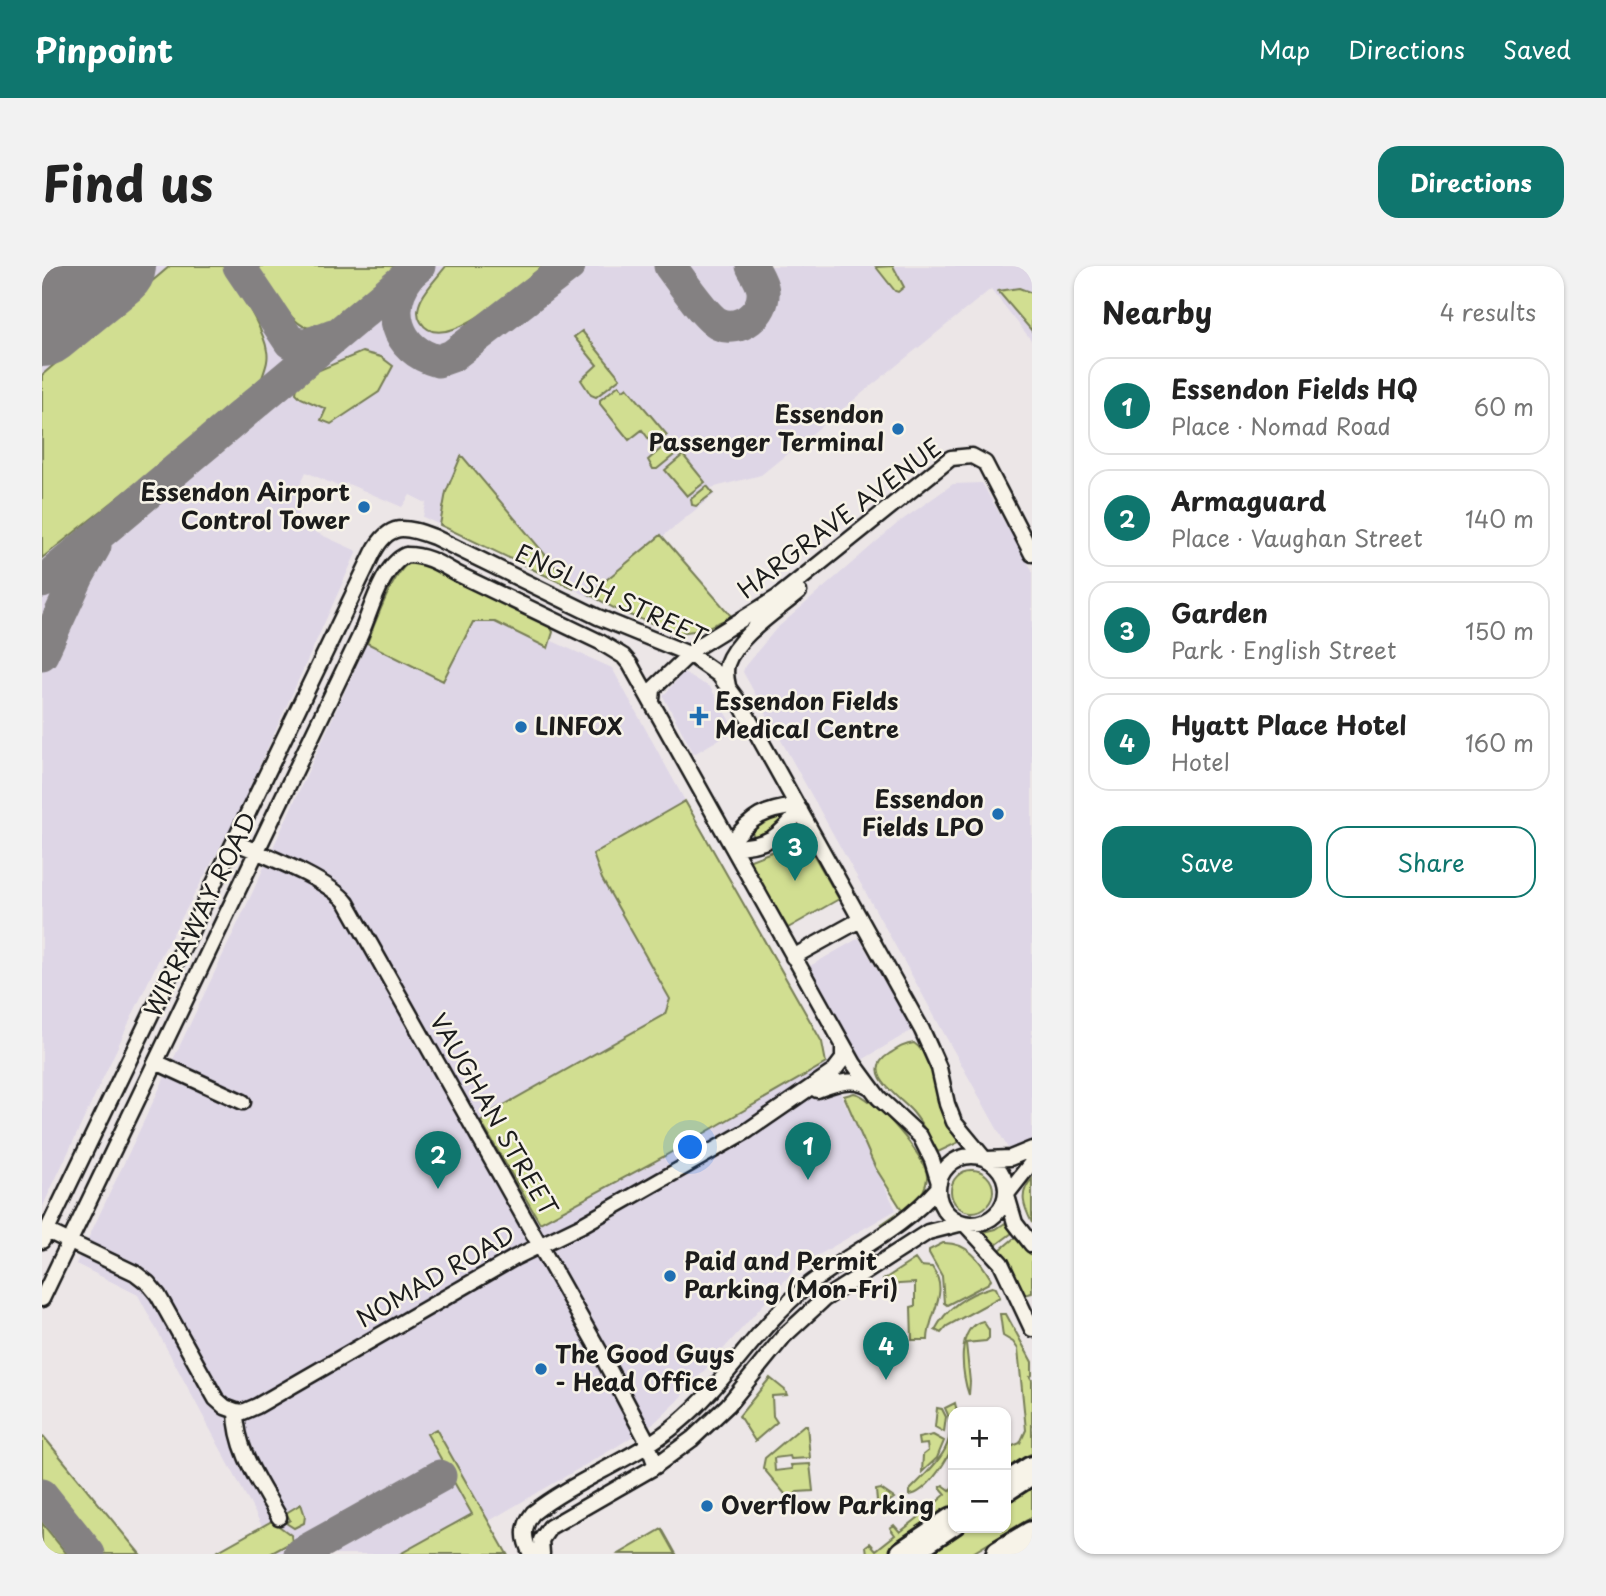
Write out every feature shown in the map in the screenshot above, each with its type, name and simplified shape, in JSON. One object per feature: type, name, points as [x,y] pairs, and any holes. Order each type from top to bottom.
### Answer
[{"type":"highway","points":[[1011,1484],[1032,1470]]},
{"type":"highway","points":[[904,1554],[948,1524]]},
{"type":"highway","points":[[1000,1554],[1032,1535]]},
{"type":"street","name":"HARGRAVE AVENUE","points":[[652,701],[653,689],[689,654],[778,597],[951,458],[967,456],[979,459],[985,463],[998,488]]},
{"type":"street","name":"HARGRAVE AVENUE","points":[[728,686],[727,666],[738,646],[807,585],[953,467],[966,464],[976,466],[985,472],[998,488]]},
{"type":"street","points":[[998,488],[1032,554]]},
{"type":"street","points":[[400,529],[407,555]]},
{"type":"street","name":"ENGLISH STREET","points":[[400,529],[434,537],[576,606],[689,654],[705,664],[728,686],[799,808],[926,1039],[939,1068],[954,1122],[985,1158]]},
{"type":"street","name":"WIRRAWAY ROAD","points":[[45,1236],[380,540],[387,533],[400,529]]},
{"type":"street","name":"ENGLISH STREET","points":[[407,555],[424,556],[435,561],[623,656],[636,672],[844,1046],[870,1087],[922,1140],[932,1160],[938,1186]]},
{"type":"street","name":"WIRRAWAY ROAD","points":[[42,1299],[359,638],[386,575],[400,558],[407,555]]},
{"type":"street","points":[[566,626],[576,606]]},
{"type":"street","points":[[337,627],[359,638]]},
{"type":"street","points":[[732,845],[746,825],[758,816],[775,809],[799,808]]},
{"type":"street","points":[[732,845],[756,845],[771,840],[784,830],[799,808]]},
{"type":"street","name":"VAUGHAN STREET","points":[[234,842],[330,887],[347,903],[601,1353],[649,1445],[656,1466]]},
{"type":"street","points":[[793,957],[860,920]]},
{"type":"street","name":"NOMAD ROAD","points":[[236,1412],[257,1406],[540,1244],[575,1229],[728,1143],[802,1095],[838,1067],[844,1055],[844,1046]]},
{"type":"street","points":[[156,1062],[243,1102]]},
{"type":"street","name":"NOMAD ROAD","points":[[802,1095],[849,1081],[859,1081],[870,1087]]},
{"type":"street","points":[[531,1554],[524,1534],[527,1521],[533,1513],[649,1445],[678,1424],[706,1397],[768,1323],[798,1294],[835,1266],[905,1221],[938,1186],[945,1169],[957,1159],[967,1156],[1010,1158],[1032,1149]]},
{"type":"street","points":[[985,1158],[1003,1173],[1015,1223],[1032,1245]]},
{"type":"street","points":[[542,1554],[541,1540],[550,1527],[656,1466],[712,1421],[785,1336],[824,1299],[928,1232],[964,1223],[979,1224],[992,1219],[1002,1209],[1007,1195],[1032,1162]]},
{"type":"street","points":[[938,1186],[939,1200],[944,1210],[964,1223],[1001,1263],[1032,1329]]},
{"type":"street","points":[[45,1236],[70,1241],[135,1273],[148,1283],[173,1320],[216,1399],[236,1412],[241,1449],[279,1517]]},
{"type":"shaded area","points":[[42,266],[1032,266],[1032,341],[991,289],[761,475],[711,488],[715,494],[663,536],[684,561],[621,612],[423,517],[426,503],[410,495],[402,507],[346,483],[342,488],[306,472],[297,492],[305,499],[295,523],[357,551],[234,822],[158,961],[42,1208]]},
{"type":"shaded area","points":[[982,483],[1032,570],[1032,1146],[1010,1152],[743,672],[776,629],[898,523],[953,484]]},
{"type":"shaded area","points":[[473,622],[495,622],[548,648],[552,641],[612,668],[723,870],[822,1042],[826,1063],[896,1210],[796,1268],[655,1422],[489,1521],[507,1554],[213,1554],[262,1526],[138,1295],[76,1264],[248,902],[367,643],[443,681]]},
{"type":"shaded area","points":[[683,673],[710,687],[735,730],[694,754],[663,696]]},
{"type":"shaded area","points":[[859,938],[912,1030],[862,1060],[810,966]]},
{"type":"shaded area","points":[[42,1435],[44,1437],[140,1554],[42,1554]]},
{"type":"green space","points":[[170,266],[224,266],[265,342],[267,358],[262,378],[152,471],[42,558],[42,375]]},
{"type":"green space","points":[[255,266],[408,266],[373,297],[343,318],[315,328],[303,326],[290,315]]},
{"type":"green space","points":[[446,266],[543,266],[483,314],[447,331],[432,331],[421,322],[418,308],[425,292]]},
{"type":"green space","points":[[893,266],[904,287],[898,292],[876,267]]},
{"type":"green space","points":[[1019,288],[1032,293],[1032,331],[998,291]]},
{"type":"green space","points":[[582,331],[620,378],[596,397],[591,395],[581,380],[597,365],[574,337]]},
{"type":"green space","points":[[362,352],[381,357],[393,366],[379,392],[331,424],[321,420],[326,409],[301,398],[296,393],[297,387],[317,371]]},
{"type":"green space","points":[[619,385],[623,390],[627,387],[667,435],[654,446],[642,430],[629,440],[600,404],[600,400]]},
{"type":"green space","points":[[671,440],[679,451],[657,469],[653,469],[648,460]]},
{"type":"green space","points":[[683,455],[705,482],[687,496],[665,470]]},
{"type":"green space","points":[[461,456],[574,589],[440,525],[446,492]]},
{"type":"green space","points":[[707,486],[713,493],[696,506],[692,505],[691,499]]},
{"type":"green space","points":[[661,535],[732,617],[701,630],[679,633],[621,612],[589,594]]},
{"type":"green space","points":[[412,561],[422,562],[549,624],[553,632],[548,648],[495,622],[473,622],[443,681],[367,643],[398,574]]},
{"type":"green space","points":[[685,801],[822,1042],[826,1063],[663,1157],[540,1223],[481,1122],[488,1114],[665,1014],[670,999],[602,879],[593,854]]},
{"type":"green space","points":[[778,813],[784,824],[757,841],[749,828]]},
{"type":"green space","points":[[800,831],[839,899],[788,928],[748,861],[774,851]]},
{"type":"green space","points":[[914,1043],[928,1062],[945,1118],[959,1142],[938,1152],[915,1115],[884,1084],[878,1068],[889,1054]]},
{"type":"green space","points":[[854,1093],[862,1096],[886,1116],[910,1143],[925,1169],[925,1186],[917,1200],[884,1226],[882,1224],[902,1210],[875,1167],[844,1096]]},
{"type":"green space","points":[[972,1170],[987,1176],[993,1191],[987,1206],[972,1212],[957,1206],[951,1191],[957,1176]]},
{"type":"green space","points":[[1032,1179],[1032,1223],[1024,1195]]},
{"type":"green space","points":[[1005,1223],[1012,1233],[996,1245],[984,1232]]},
{"type":"green space","points":[[1013,1239],[1032,1256],[1032,1293],[1024,1295],[1012,1268],[1000,1250]]},
{"type":"green space","points":[[943,1243],[952,1243],[972,1253],[991,1279],[989,1283],[947,1305],[944,1303],[942,1276],[929,1253],[929,1250]]},
{"type":"green space","points":[[915,1259],[920,1266],[932,1267],[939,1286],[928,1340],[912,1340],[911,1307],[915,1306],[915,1283],[884,1285],[883,1280]]},
{"type":"green space","points":[[992,1287],[996,1288],[1000,1297],[947,1326],[941,1333],[935,1330],[945,1315],[959,1302]]},
{"type":"green space","points":[[1000,1314],[1006,1314],[1032,1362],[1032,1453],[1011,1467],[1011,1447],[1020,1443],[1026,1430],[1018,1349],[1003,1336]]},
{"type":"green space","points":[[983,1321],[989,1330],[989,1338],[986,1341],[966,1343],[969,1395],[964,1376],[964,1342],[974,1325]]},
{"type":"green space","points":[[770,1378],[785,1390],[787,1395],[772,1396],[773,1416],[777,1422],[755,1441],[739,1416]]},
{"type":"green space","points":[[955,1403],[956,1407],[948,1407],[948,1416],[945,1408]]},
{"type":"green space","points":[[937,1408],[942,1409],[946,1417],[944,1432],[935,1427]]},
{"type":"green space","points":[[807,1425],[810,1458],[774,1458],[775,1471],[792,1469],[791,1465],[810,1464],[813,1491],[797,1492],[790,1500],[763,1468],[765,1458]]},
{"type":"green space","points":[[436,1429],[507,1554],[400,1554],[472,1514],[427,1434]]},
{"type":"green space","points":[[933,1435],[944,1441],[937,1458],[922,1472],[923,1455],[928,1451],[927,1444],[919,1445],[918,1438]]},
{"type":"green space","points":[[44,1437],[140,1554],[102,1554],[42,1479]]},
{"type":"green space","points":[[948,1440],[948,1456],[937,1474],[923,1488],[909,1495],[909,1491],[935,1464]]},
{"type":"green space","points":[[1032,1482],[1032,1517],[1011,1530],[1011,1496]]},
{"type":"green space","points":[[943,1485],[948,1489],[948,1511],[889,1554],[867,1554],[866,1546],[870,1543],[876,1550],[895,1535],[890,1528],[894,1525],[900,1532],[919,1517],[914,1509],[917,1506],[923,1514],[946,1494],[940,1487]]},
{"type":"green space","points":[[881,1489],[894,1498],[881,1507],[877,1501],[876,1490]]},
{"type":"green space","points":[[301,1504],[304,1523],[294,1528],[286,1523],[290,1520],[286,1513]]},
{"type":"green space","points":[[272,1521],[291,1535],[292,1542],[270,1554],[213,1554]]},
{"type":"green space","points":[[42,1523],[67,1554],[42,1554]]},
{"type":"green space","points":[[662,1529],[676,1554],[619,1554]]},
{"type":"green space","points":[[954,1533],[1006,1533],[971,1554],[922,1554]]},
{"type":"taxiway","points":[[239,266],[290,342],[307,345],[333,335]]},
{"type":"taxiway","points":[[42,582],[419,266]]},
{"type":"taxiway","points":[[410,274],[397,300],[398,326],[412,347],[438,361],[452,356],[569,266]]},
{"type":"taxiway","points":[[670,266],[707,314],[719,324],[727,326],[735,326],[750,319],[760,307],[763,291],[752,266]]},
{"type":"taxiway","points":[[42,654],[95,546]]},
{"type":"taxiway","points":[[300,1554],[440,1476]]},
{"type":"taxiway","points":[[42,1495],[89,1554]]},
{"type":"runway","points":[[42,324],[113,266]]},
{"type":"place","name":"Essendon Passenger Terminal","points":[[898,429]]},
{"type":"place","name":"Essendon Airport Control Tower","points":[[364,507]]},
{"type":"place","name":"Essendon Fields Medical Centre","points":[[699,716]]},
{"type":"place","name":"LINFOX","points":[[521,727]]},
{"type":"place","name":"Essendon Fields LPO","points":[[998,814]]},
{"type":"place","name":"Garden","points":[[795,881]]},
{"type":"place","name":"Essendon Fields HQ","points":[[808,1180]]},
{"type":"place","name":"Armaguard","points":[[438,1189]]},
{"type":"place","name":"Paid and Permit Parking (Mon-Fri)","points":[[670,1276]]},
{"type":"place","name":"The Good Guys - Head Office","points":[[541,1369]]},
{"type":"place","name":"Hyatt Place Hotel","points":[[886,1380]]},
{"type":"place","name":"Overflow Parking","points":[[707,1506]]}]
